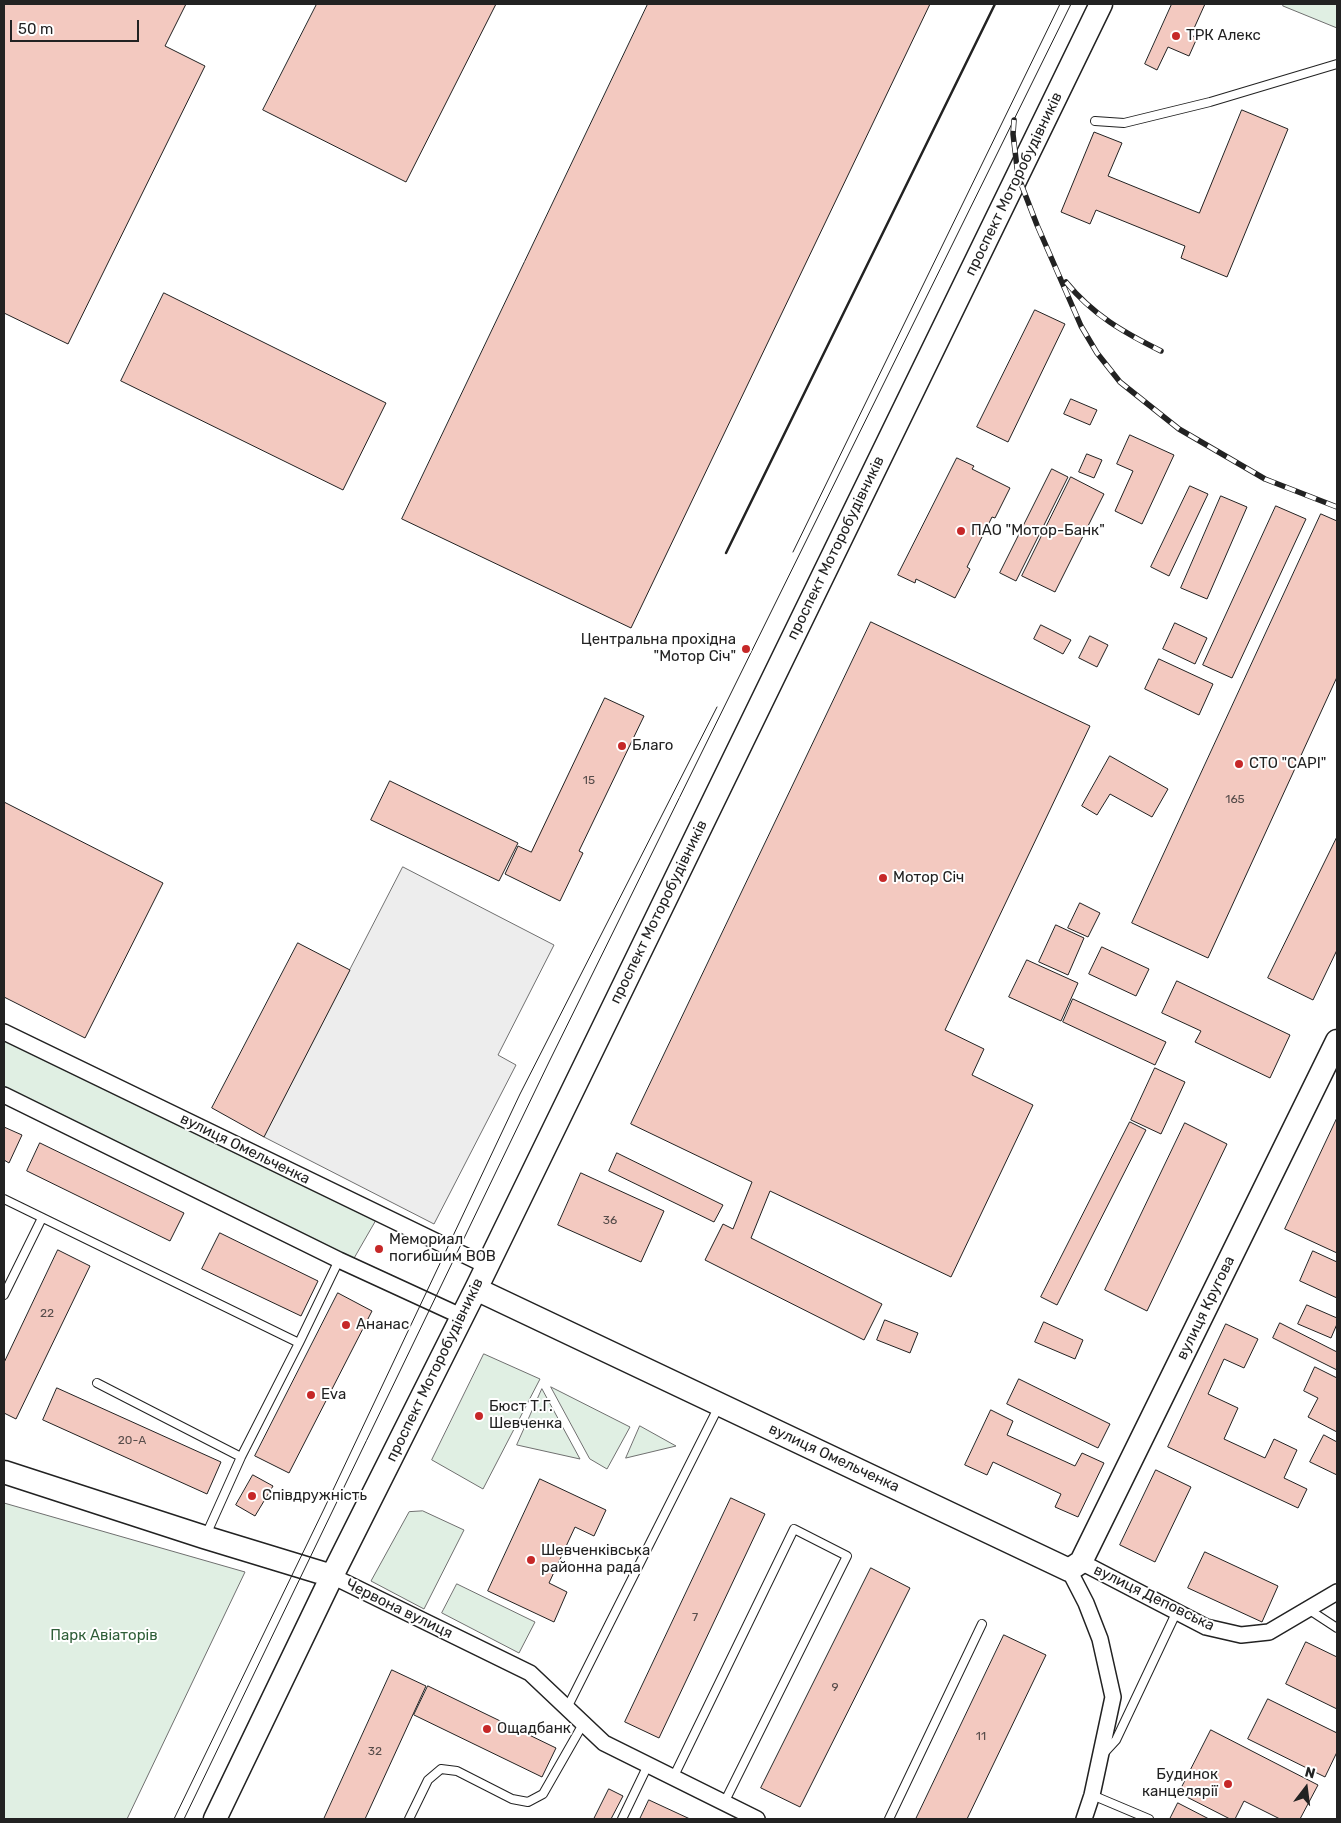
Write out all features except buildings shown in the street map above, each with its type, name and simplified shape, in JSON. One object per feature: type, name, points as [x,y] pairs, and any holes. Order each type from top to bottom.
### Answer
[{"type":"main road","name":"проспект Моторобудівників","points":[[215,1819],[332,1576],[476,1290],[1101,4]]},
{"type":"main road","name":"вулиця Кругова","points":[[1075,1566],[1337,1042]]},
{"type":"main road","name":"вулиця Омельченка","points":[[476,1290],[1075,1566]]},
{"type":"main road","name":"Червона вулиця","points":[[4,1472],[204,1538],[332,1576]]},
{"type":"street","name":"вулиця Омельченка","points":[[4,1032],[486,1266]]},
{"type":"street","points":[[4,1095],[339,1260],[462,1317]]},
{"type":"street","name":"вулиця Деповська","points":[[1075,1566],[1177,1611],[1206,1627],[1241,1635],[1269,1632],[1337,1592]]},
{"type":"street","points":[[1075,1566],[1086,1603],[1100,1639],[1114,1697],[1092,1795],[1084,1819]]},
{"type":"street","name":"Червона вулиця","points":[[332,1576],[530,1673],[604,1743],[757,1819]]},
{"type":"lane","points":[[1095,121],[1124,123],[1210,102],[1315,69],[1337,64]]},
{"type":"lane","points":[[4,1199],[299,1343]]},
{"type":"lane","points":[[4,1295],[42,1218]]},
{"type":"lane","points":[[204,1538],[339,1260]]},
{"type":"lane","points":[[97,1383],[242,1457]]},
{"type":"lane","points":[[567,1708],[720,1404]]},
{"type":"lane","points":[[673,1778],[794,1529],[847,1556],[724,1803]]},
{"type":"lane","points":[[1308,1609],[1337,1628]]},
{"type":"lane","points":[[1101,1756],[1116,1740],[1177,1611]]},
{"type":"lane","points":[[889,1819],[982,1624]]},
{"type":"lane","points":[[409,1819],[428,1780],[441,1769],[457,1771],[512,1799],[528,1802],[543,1794],[583,1724]]},
{"type":"lane","points":[[622,1819],[648,1765]]},
{"type":"lane","points":[[1092,1795],[1148,1819]]},
{"type":"green space","points":[[1284,4],[1337,4],[1337,28],[1283,6]]},
{"type":"green space","points":[[4,1039],[376,1220],[353,1260],[4,1087]]},
{"type":"green space","points":[[484,1354],[540,1379],[483,1489],[432,1460]]},
{"type":"green space","points":[[551,1387],[630,1427],[607,1469],[590,1459]]},
{"type":"green space","points":[[542,1389],[580,1459],[517,1445]]},
{"type":"green space","points":[[640,1426],[676,1446],[626,1458]]},
{"type":"green space","name":"Парк Авіаторів","points":[[4,1503],[245,1572],[127,1819],[4,1819]]},
{"type":"green space","points":[[423,1511],[464,1530],[424,1609],[371,1581],[409,1512]]},
{"type":"green space","points":[[457,1584],[535,1622],[519,1653],[442,1613]]},
{"type":"shaded area","points":[[403,867],[554,945],[498,1055],[516,1065],[434,1224],[264,1137]]},
{"type":"tram line","points":[[793,552],[1060,4]]},
{"type":"tram line","points":[[184,1819],[549,1062],[1071,4]]},
{"type":"tram line","points":[[174,1819],[324,1509],[520,1094],[717,707]]},
{"type":"railway","points":[[1014,120],[1013,134],[1018,176],[1037,225],[1081,326],[1097,353],[1120,382],[1179,429],[1265,479],[1337,507]]},
{"type":"railway","points":[[1066,282],[1076,294],[1109,322],[1161,351]]},
{"type":"wall","points":[[726,553],[995,4]]},
{"type":"place","name":"ТРК Алекс","points":[[1176,36]]},
{"type":"place","name":"ПАО \"Мотор-Банк\"","points":[[961,531]]},
{"type":"place","name":"Центральна прохідна \"Мотор Січ\"","points":[[746,649]]},
{"type":"place","name":"Благо","points":[[622,746]]},
{"type":"place","name":"СТО \"CAPI\"","points":[[1239,764]]},
{"type":"place","name":"Мотор Січ","points":[[883,878]]},
{"type":"place","name":"Мемориал погибшим ВОВ","points":[[379,1249]]},
{"type":"place","name":"Ананас","points":[[346,1325]]},
{"type":"place","name":"Eva","points":[[311,1395]]},
{"type":"place","name":"Бюст Т.Г. Шевченка","points":[[479,1416]]},
{"type":"place","name":"Співдружність","points":[[252,1496]]},
{"type":"place","name":"Шевченківська районна рада","points":[[531,1560]]},
{"type":"place","name":"Ощадбанк","points":[[487,1729]]},
{"type":"place","name":"Будинок канцелярії","points":[[1228,1784]]}]
